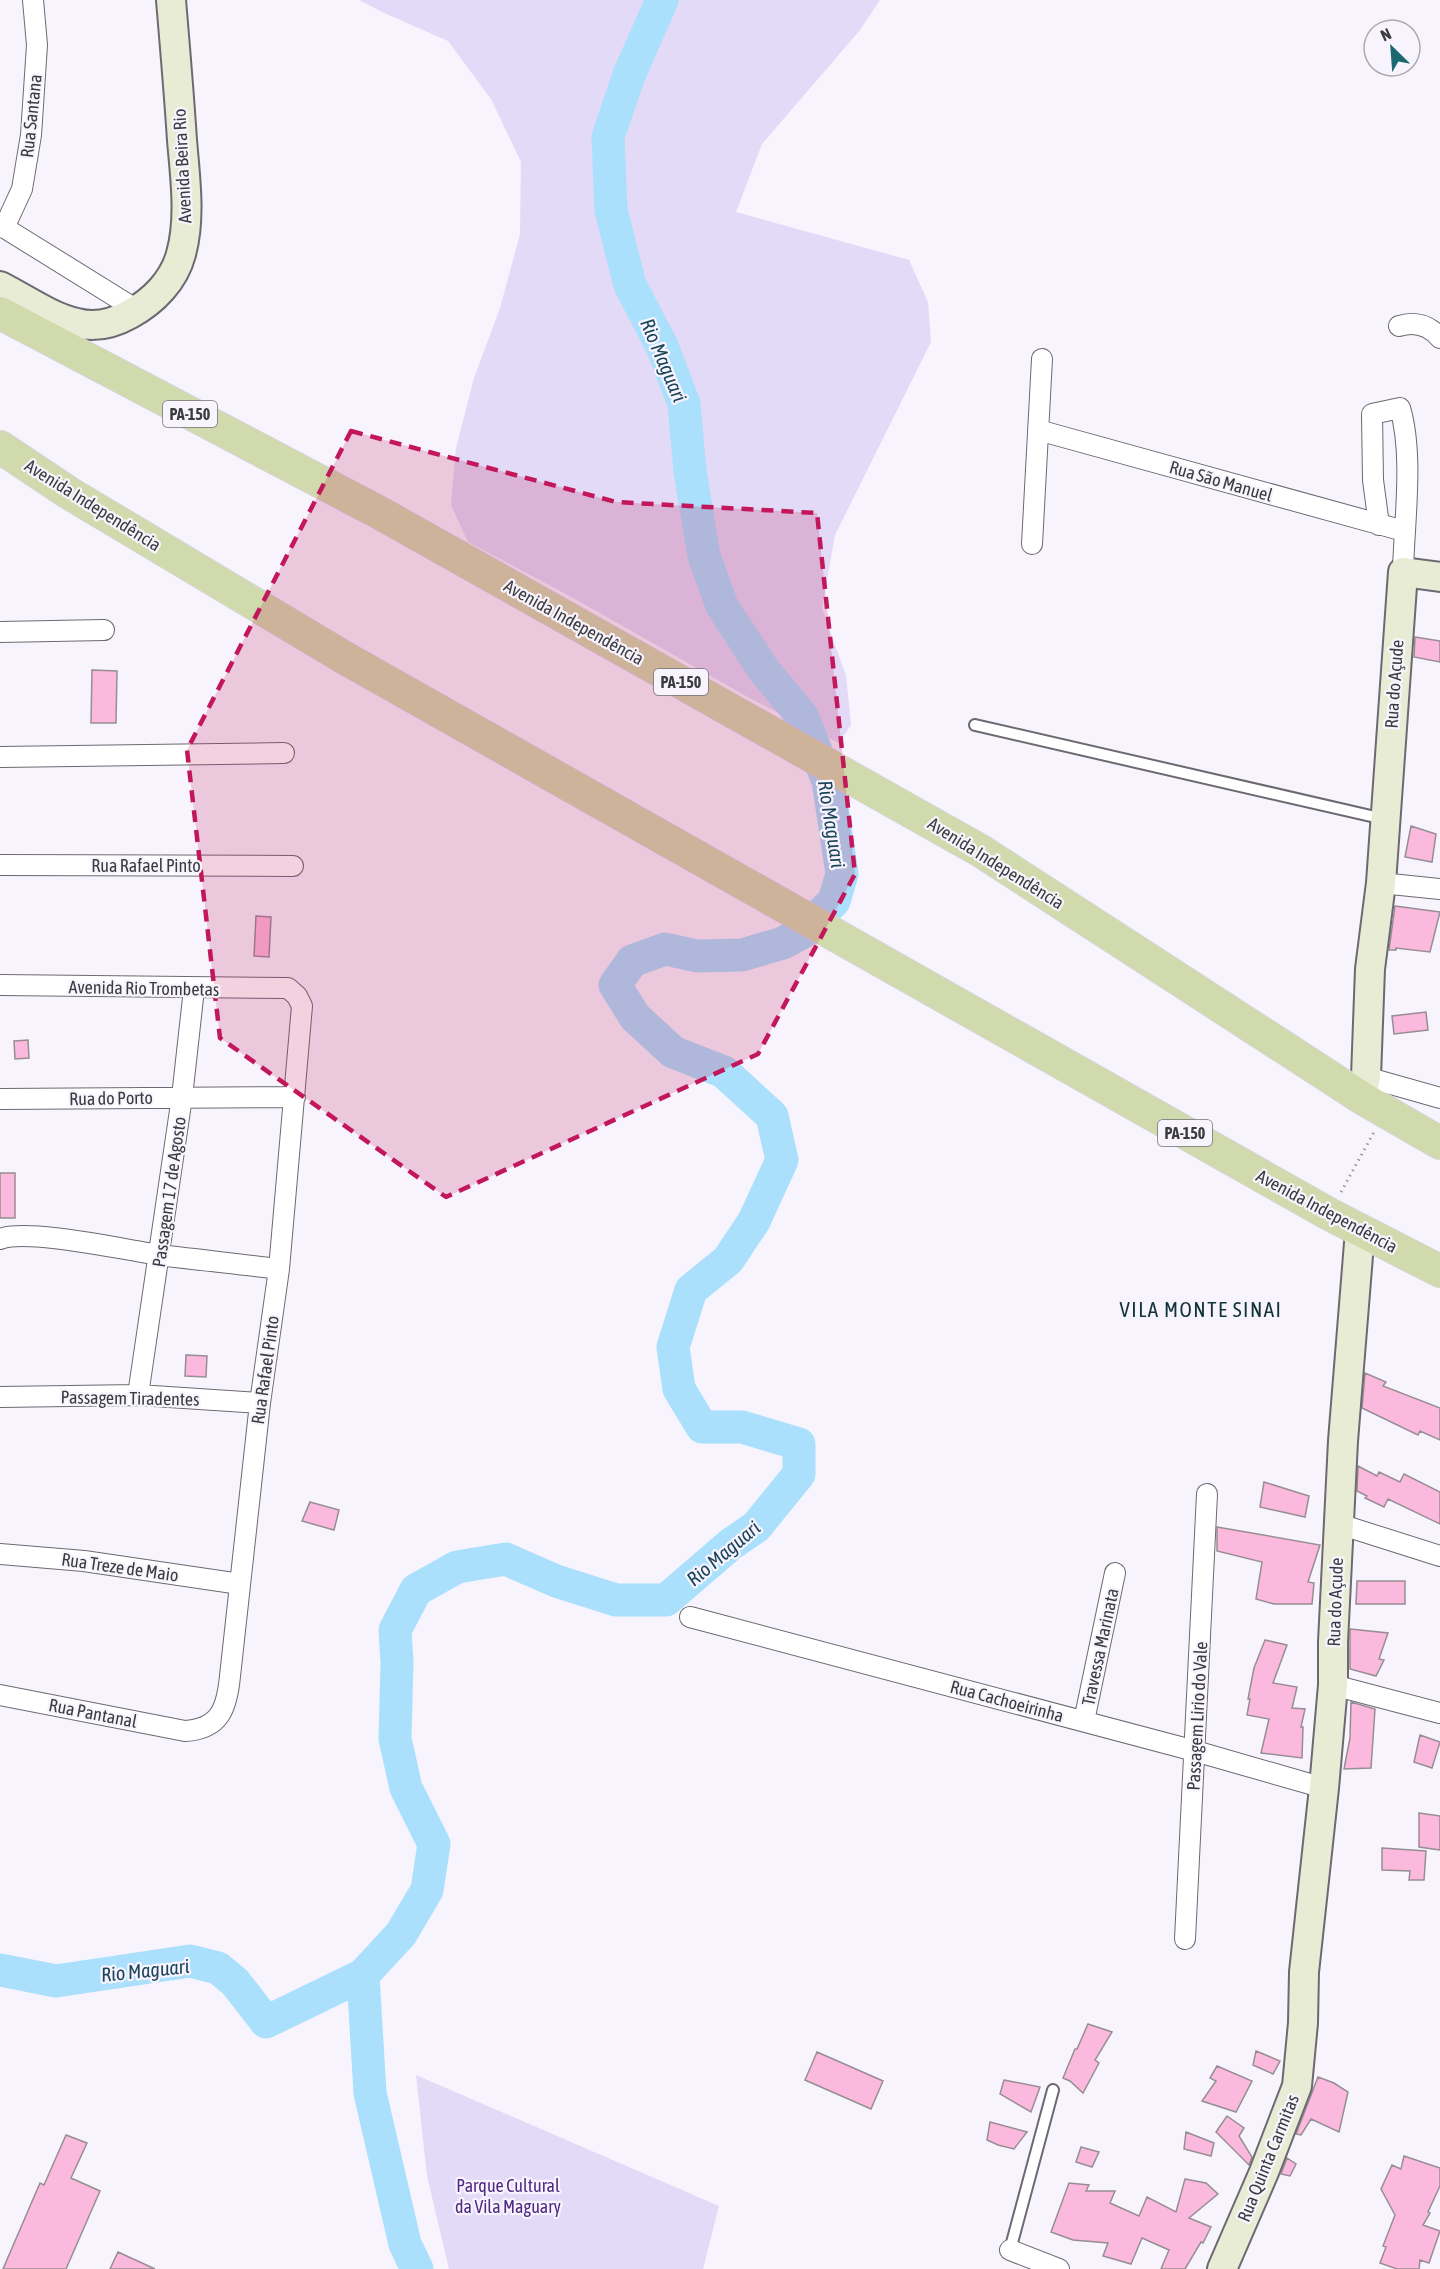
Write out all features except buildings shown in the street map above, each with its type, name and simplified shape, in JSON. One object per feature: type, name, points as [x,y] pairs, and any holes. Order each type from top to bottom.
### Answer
[{"type":"main road","name":"Avenida Independência","points":[[0,314],[380,513],[981,851],[1371,1096],[1440,1143]]},
{"type":"main road","name":"Avenida Independência","points":[[0,447],[69,493],[345,658],[1329,1214],[1440,1271]]},
{"type":"street","name":"Rua Santana","points":[[2,226],[22,189],[31,135],[37,45],[33,0]]},
{"type":"street","name":"Avenida Beira Rio","points":[[0,285],[60,317],[78,324],[97,325],[118,320],[136,310],[159,294],[174,272],[186,230],[185,181],[171,0]]},
{"type":"street","points":[[2,226],[136,310]]},
{"type":"street","points":[[1399,326],[1423,325],[1430,328],[1440,338]]},
{"type":"street","points":[[1032,544],[1042,359]]},
{"type":"street","name":"Rua do Açude","points":[[1371,1096],[1370,969],[1380,883],[1403,572],[1406,447],[1400,408],[1372,414],[1373,480],[1379,525]]},
{"type":"street","name":"Rua São Manuel","points":[[1038,430],[1404,531]]},
{"type":"street","points":[[1403,572],[1440,577]]},
{"type":"street","points":[[0,632],[104,630]]},
{"type":"street","points":[[0,757],[284,753]]},
{"type":"street","name":"Rua Rafael Pinto","points":[[0,865],[293,866]]},
{"type":"street","points":[[1380,883],[1440,889]]},
{"type":"street","name":"Avenida Rio Trombetas","points":[[0,986],[288,988]]},
{"type":"street","name":"Rua Rafael Pinto","points":[[185,1731],[200,1730],[210,1724],[225,1705],[230,1684],[260,1403],[279,1269],[295,1097],[302,1006],[297,996],[288,988]]},
{"type":"street","name":"Passagem 17 de Agosto","points":[[138,1395],[182,1097],[194,989]]},
{"type":"street","points":[[1371,1096],[1440,1098]]},
{"type":"street","name":"Rua do Porto","points":[[0,1099],[295,1097]]},
{"type":"street","name":"Rua do Açude","points":[[1304,1972],[1333,1685],[1339,1524],[1360,1231]]},
{"type":"street","points":[[0,1239],[14,1235],[42,1238],[279,1269]]},
{"type":"street","name":"Passagem Tiradentes","points":[[0,1397],[138,1395],[260,1403]]},
{"type":"street","name":"Passagem Lirio do Vale","points":[[1185,1939],[1208,1494]]},
{"type":"street","points":[[1339,1524],[1440,1556]]},
{"type":"street","name":"Rua Treze de Maio","points":[[0,1554],[84,1561],[240,1584]]},
{"type":"street","name":"Travessa Marinata","points":[[1084,1721],[1115,1573]]},
{"type":"street","name":"Rua Cachoeirinha","points":[[690,1617],[1084,1721],[1324,1788]]},
{"type":"street","points":[[1333,1685],[1440,1713]]},
{"type":"street","name":"Rua Pantanal","points":[[0,1695],[185,1731]]},
{"type":"street","name":"Rua Quinta Carmitas","points":[[1222,2269],[1264,2172],[1297,2086],[1303,2023],[1304,1972]]},
{"type":"street","points":[[1010,2250],[1059,2269]]},
{"type":"lane","points":[[975,725],[1384,819]]},
{"type":"lane","points":[[1010,2250],[1053,2090]]},
{"type":"path","points":[[1329,1214],[1371,1096]]},
{"type":"highlighted area","points":[[351,431],[616,502],[817,513],[855,874],[758,1054],[446,1197],[220,1038],[187,750]]},
{"type":"green space","points":[[359,0],[880,0],[860,30],[762,144],[736,212],[909,260],[928,302],[931,342],[835,535],[822,608],[846,676],[851,725],[839,743],[753,700],[575,599],[468,542],[451,505],[456,448],[474,378],[500,308],[520,234],[521,162],[491,99],[448,41]]},
{"type":"green space","name":"Parque Cultural da Vila Maguary","points":[[416,2075],[719,2206],[703,2269],[449,2269],[427,2176]]},
{"type":"waterway","name":"Rio Maguari","points":[[417,2269],[405,2244],[370,2093],[363,1975],[401,1934],[427,1890],[434,1844],[406,1788],[395,1739],[397,1663],[395,1630],[416,1590],[457,1567],[506,1559],[556,1581],[616,1600],[666,1600],[731,1544],[756,1527],[799,1474],[799,1444],[742,1427],[702,1427],[679,1389],[673,1347],[691,1290],[728,1260],[754,1221],[782,1160],[772,1116],[724,1072],[673,1052],[635,1017],[615,985],[632,961],[665,949],[697,956],[742,955],[783,943],[803,932],[834,901],[842,874],[828,781],[802,716],[763,669],[722,606],[704,556],[690,471],[684,404],[662,346],[630,285],[611,210],[608,137],[629,75],[662,0]]},
{"type":"waterway","name":"Rio Maguari","points":[[0,1970],[56,1981],[190,1961],[218,1968],[235,1982],[266,2022],[363,1975]]},
{"type":"district","name":"VILA MONTE SINAI","points":[[1201,1309]]}]
